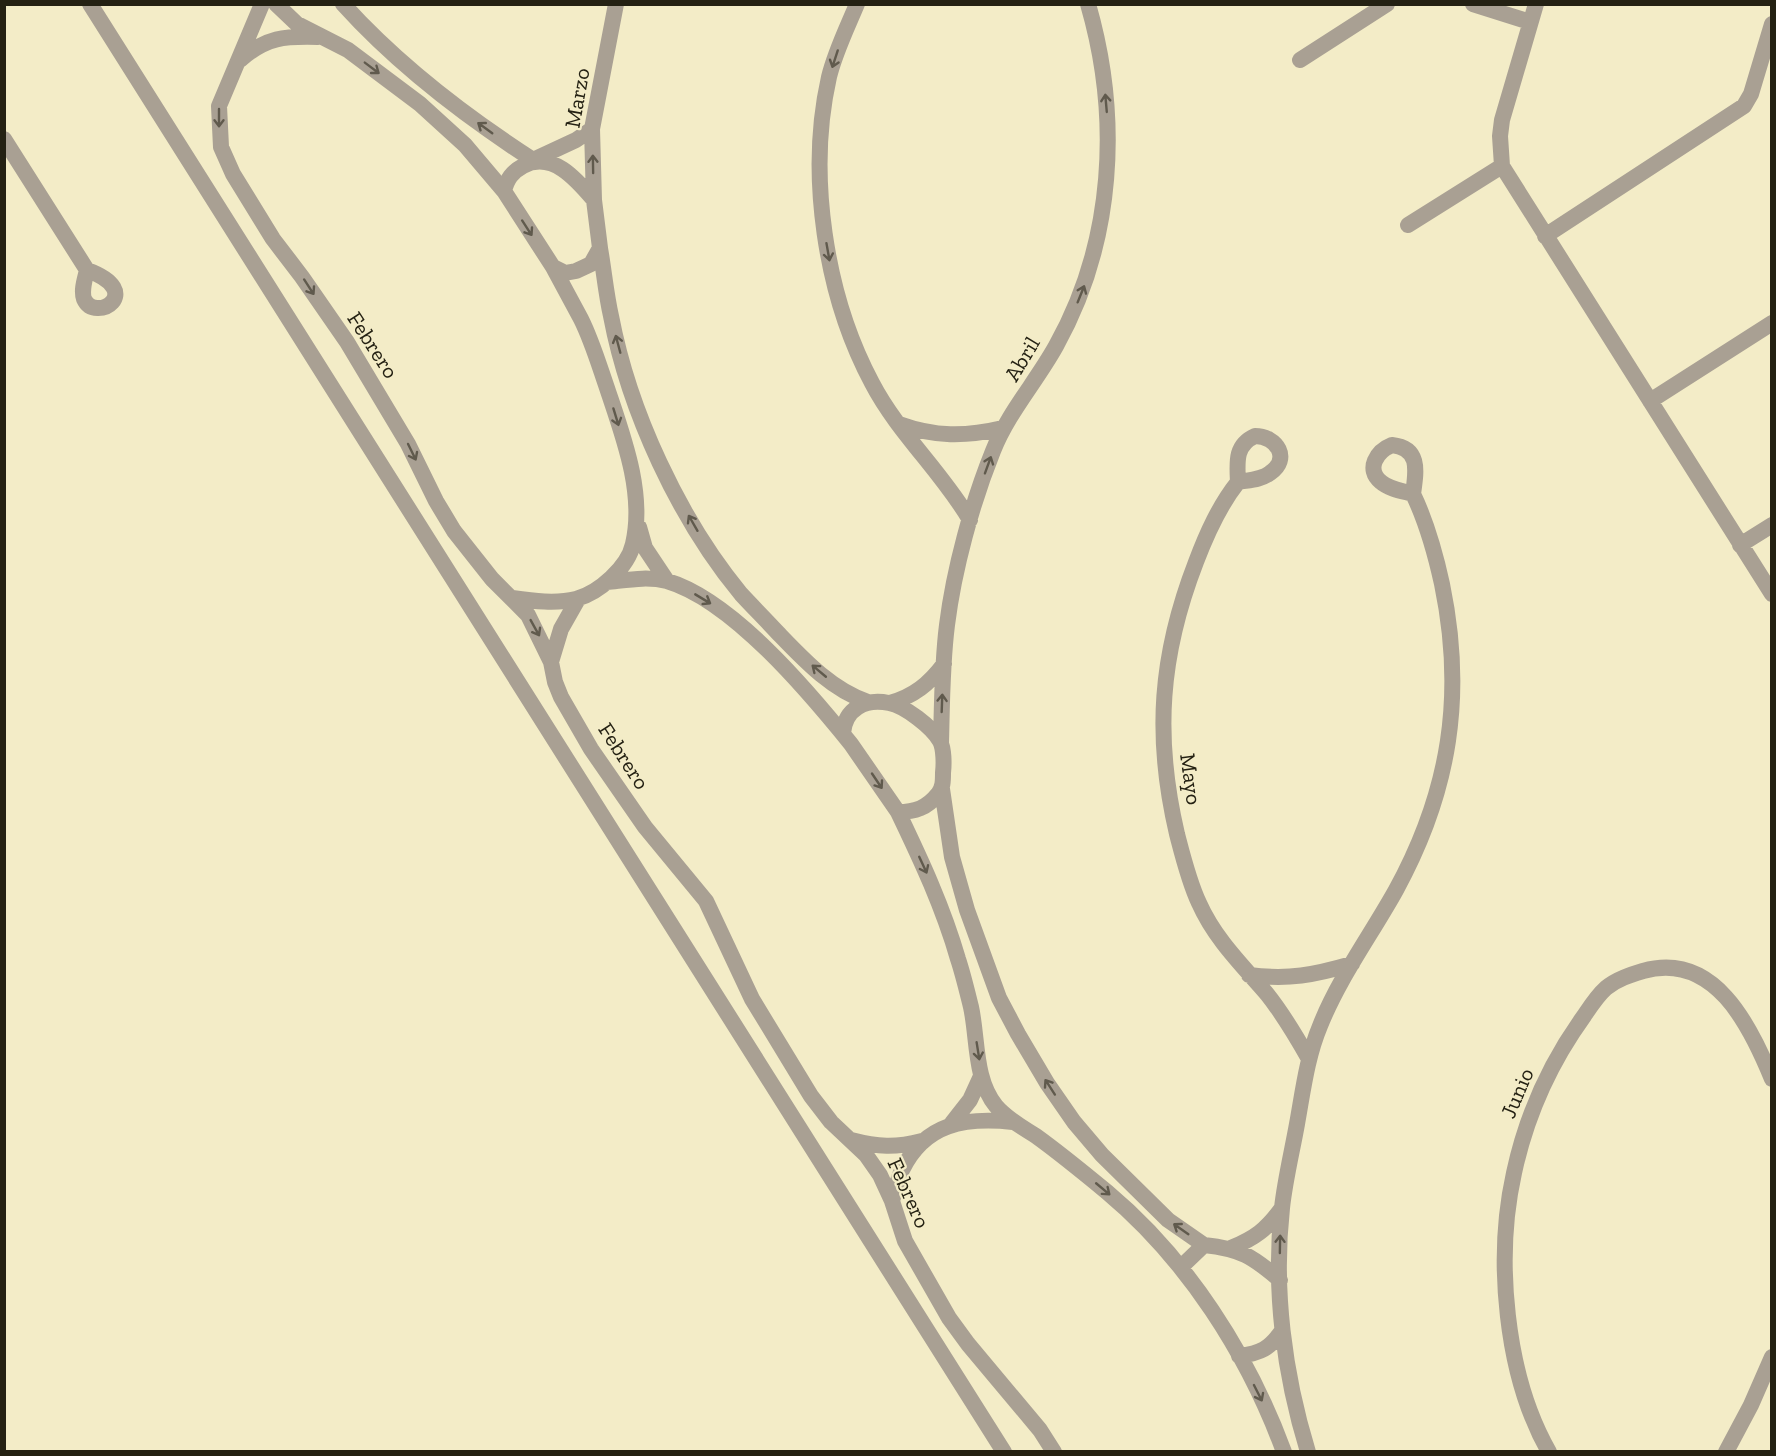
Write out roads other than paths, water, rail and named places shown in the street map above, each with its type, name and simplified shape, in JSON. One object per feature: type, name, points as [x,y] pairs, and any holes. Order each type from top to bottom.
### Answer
[{"type":"street","points":[[90,4],[1004,1452]]},
{"type":"street","name":"Febrero","points":[[262,4],[219,106],[221,147],[232,174],[273,239],[347,342],[408,444],[436,501],[454,531],[492,579],[528,615],[551,662],[561,697],[591,749],[645,827],[706,901],[757,1008],[811,1096],[831,1122],[866,1155],[880,1174],[892,1201],[905,1241],[949,1318],[1040,1430],[1054,1452]]},
{"type":"street","points":[[276,4],[297,24],[348,50],[420,104],[465,145],[504,191],[553,267],[582,321],[618,421],[632,474],[636,520],[633,546],[625,564],[607,582],[578,599],[533,601],[513,598]]},
{"type":"street","points":[[343,4],[387,50],[484,128],[533,160],[551,163],[565,170],[594,200]]},
{"type":"street","name":"Marzo","points":[[616,4],[592,129],[594,200],[611,316],[640,415],[655,453],[706,546],[741,593],[800,656],[836,685],[868,702]]},
{"type":"street","points":[[857,4],[833,64],[824,107],[820,145],[823,222],[835,286],[859,354],[872,383],[899,424],[970,520]]},
{"type":"street","name":"Abril","points":[[941,743],[944,664],[951,599],[978,490],[1003,428],[1035,382],[1073,312],[1093,259],[1100,228],[1107,174],[1107,111],[1098,41],[1088,4]]},
{"type":"street","points":[[1300,60],[1387,4]]},
{"type":"street","points":[[1473,4],[1530,22]]},
{"type":"street","points":[[1536,4],[1502,120],[1500,136],[1502,166],[1772,594]]},
{"type":"street","points":[[1545,236],[1744,106],[1751,94],[1772,24]]},
{"type":"street","points":[[348,50],[364,27]]},
{"type":"street","points":[[237,63],[254,48],[274,40],[295,36],[323,37]]},
{"type":"street","points":[[504,191],[507,181],[515,170],[576,140],[592,129]]},
{"type":"street","points":[[4,139],[87,270]]},
{"type":"street","points":[[1408,225],[1502,166]]},
{"type":"street","points":[[553,267],[565,273],[576,271],[591,264],[600,248]]},
{"type":"street","points":[[1650,401],[1772,323]]},
{"type":"street","points":[[899,424],[923,433],[950,435],[1003,428]]},
{"type":"street","points":[[629,464],[645,454],[655,453]]},
{"type":"street","name":"Mayo","points":[[1238,482],[1227,496],[1205,539],[1176,620],[1166,671],[1163,735],[1166,774],[1171,806],[1189,877],[1209,923],[1223,945],[1282,1014],[1309,1059]]},
{"type":"street","points":[[1308,1452],[1282,1331],[1280,1280],[1282,1207],[1309,1059],[1319,1027],[1336,991],[1396,890],[1432,810],[1443,771],[1453,702],[1453,653],[1450,629],[1432,541],[1424,516],[1413,494]]},
{"type":"street","points":[[636,520],[645,548],[667,581]]},
{"type":"street","points":[[1740,544],[1772,525]]},
{"type":"street","points":[[607,582],[633,579],[667,581],[726,614],[805,688],[843,733],[898,812],[935,892],[958,958],[971,1007],[981,1076],[996,1107],[1013,1122],[1068,1159],[1110,1195],[1181,1267],[1239,1356],[1262,1400],[1284,1452]]},
{"type":"street","points":[[726,614],[738,602],[741,593]]},
{"type":"street","points":[[551,662],[561,629],[578,599]]},
{"type":"street","points":[[843,733],[844,722],[852,711],[868,702],[890,703],[908,698],[926,686],[944,664]]},
{"type":"street","points":[[890,703],[910,712],[932,731],[941,743],[944,765],[942,789],[952,857],[971,920],[999,998],[1047,1083],[1087,1137],[1168,1220],[1204,1245],[1231,1248],[1258,1261],[1280,1280]]},
{"type":"street","points":[[898,812],[912,812],[930,804],[942,789]]},
{"type":"street","points":[[1249,975],[1292,977],[1317,974],[1352,964]]},
{"type":"street","name":"Junio","points":[[1549,1452],[1536,1424],[1516,1361],[1505,1292],[1506,1244],[1513,1174],[1524,1135],[1536,1102],[1567,1039],[1605,989],[1618,980],[1653,968],[1672,968],[1691,972],[1722,993],[1739,1012],[1752,1034],[1772,1079]]},
{"type":"street","points":[[971,1007],[999,998]]},
{"type":"street","points":[[850,1139],[875,1146],[906,1145],[922,1141],[952,1124],[970,1100],[981,1076]]},
{"type":"street","points":[[952,1124],[992,1120],[1013,1122]]},
{"type":"street","points":[[1068,1159],[1087,1137]]},
{"type":"street","points":[[892,1201],[901,1172],[909,1156],[922,1141]]},
{"type":"street","points":[[1231,1248],[1251,1240],[1269,1226],[1282,1207]]},
{"type":"street","points":[[1181,1267],[1204,1245]]},
{"type":"street","points":[[1239,1356],[1256,1354],[1273,1344],[1282,1331]]},
{"type":"street","points":[[1726,1452],[1751,1405],[1772,1357]]}]
